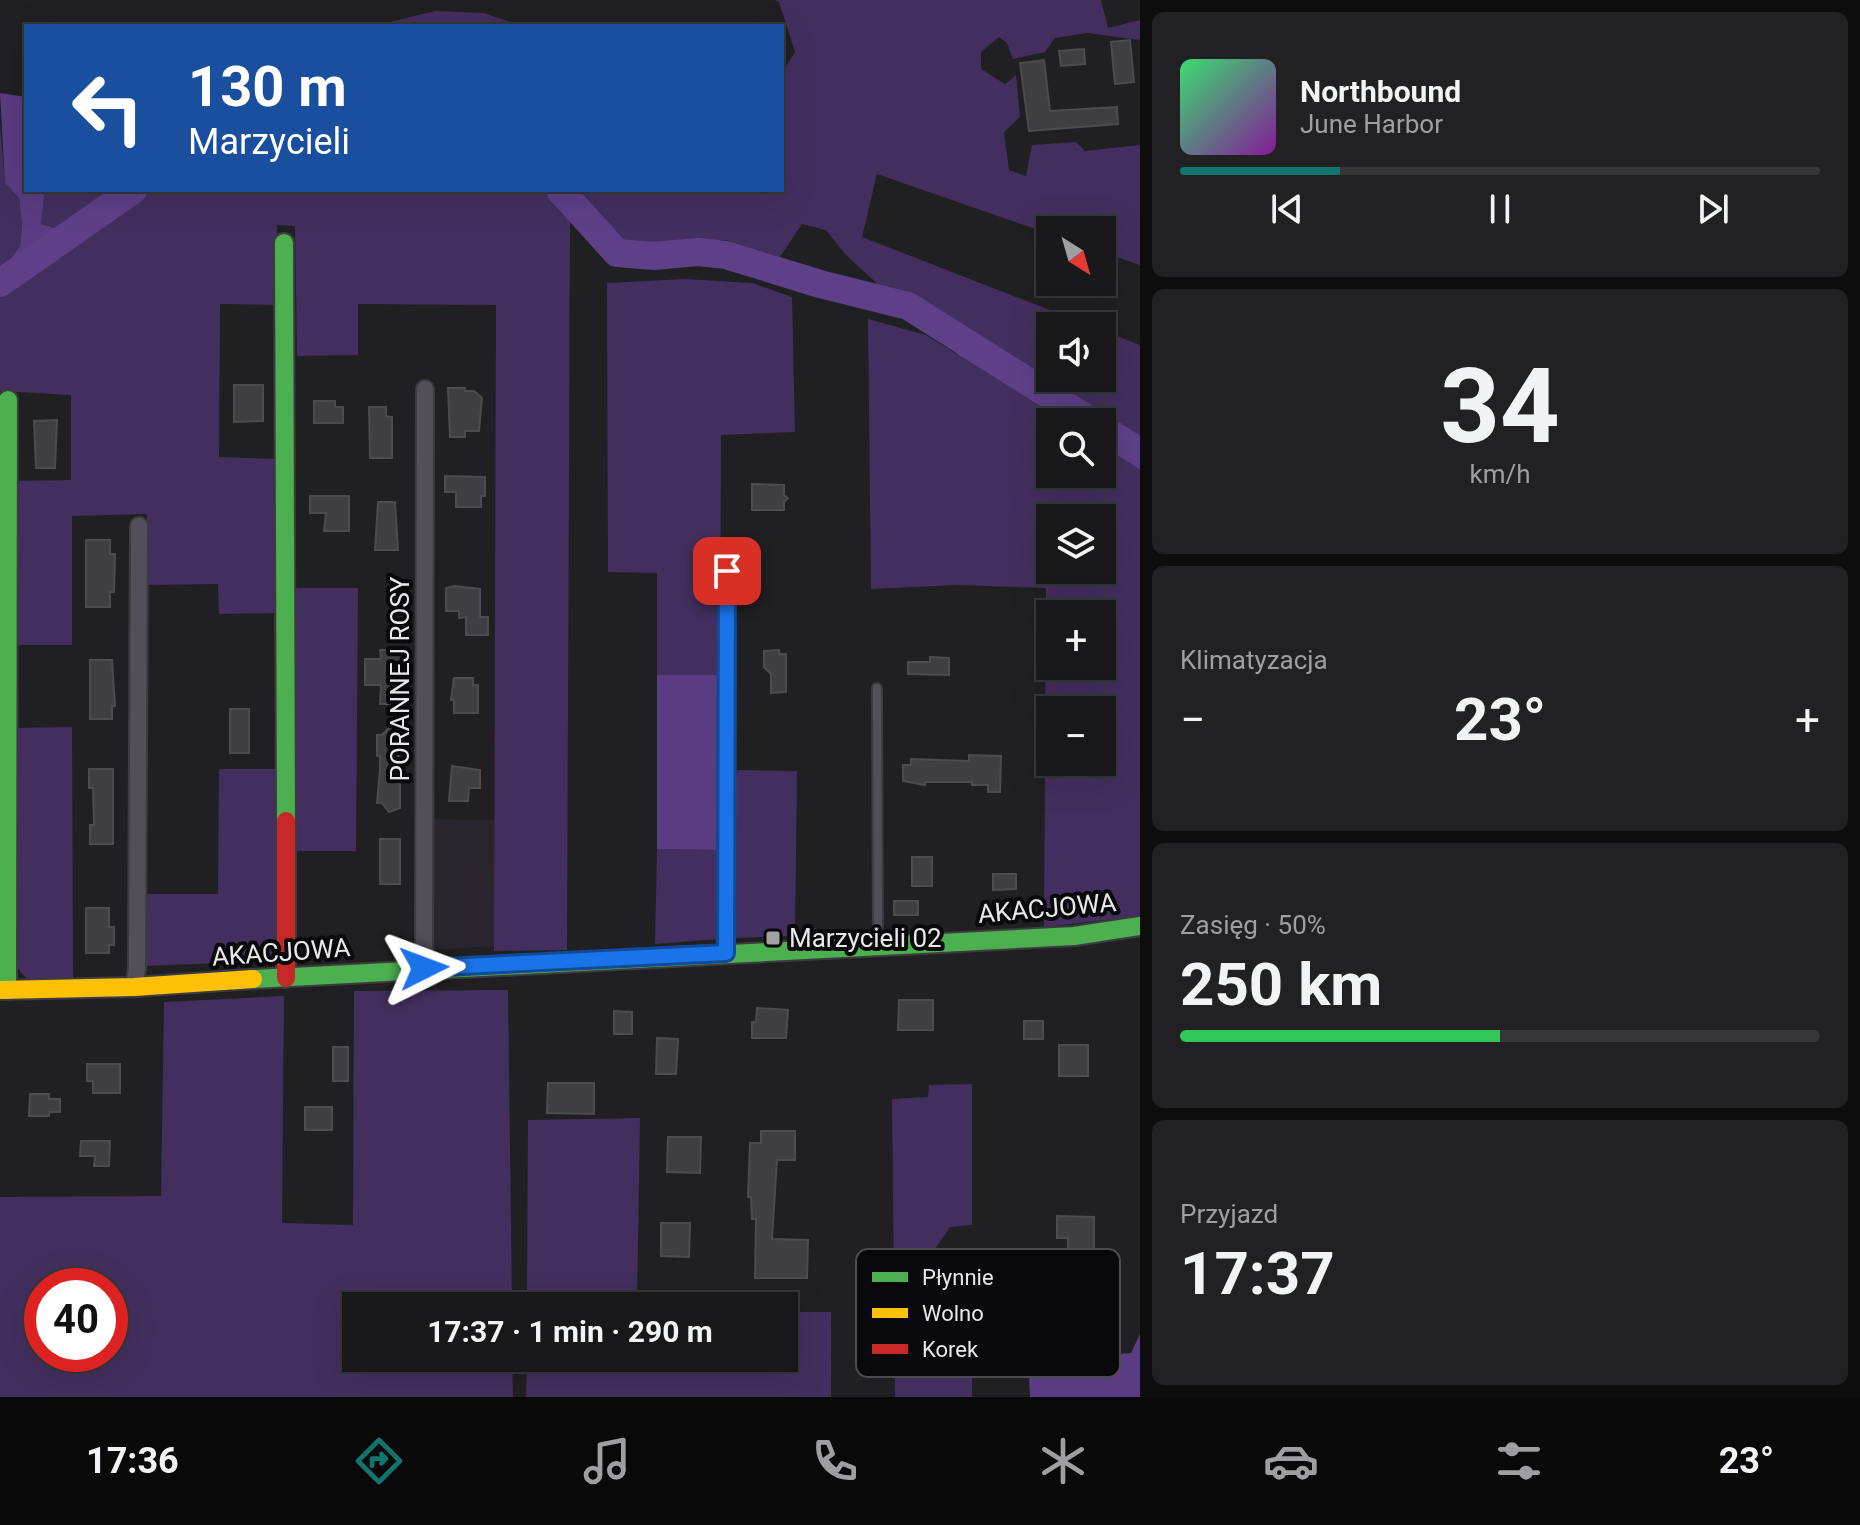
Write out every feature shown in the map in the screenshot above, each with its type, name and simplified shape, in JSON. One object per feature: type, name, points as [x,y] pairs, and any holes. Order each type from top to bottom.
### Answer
[{"type":"street","points":[[284,243],[286,978]]},
{"type":"street","name":"PORANNEJ ROSY","points":[[424,968],[425,389]]},
{"type":"street","points":[[3,990],[8,400]]},
{"type":"street","points":[[134,987],[137,968],[139,526]]},
{"type":"street","points":[[726,953],[727,571]]},
{"type":"street","name":"AKACJOWA","points":[[3,990],[134,987],[424,968],[1074,936],[1140,926]]},
{"type":"lane","points":[[877,688],[878,946]]},
{"type":"shaded area","points":[[775,0],[1101,0],[1108,28],[1140,20],[1140,40],[1087,33],[1055,38],[1045,52],[1013,59],[1007,43],[999,37],[981,52],[981,69],[1005,84],[1016,75],[1020,117],[1004,132],[1009,170],[1026,176],[1032,145],[1076,142],[1085,151],[1140,145],[1140,265],[1116,257],[1116,216],[1036,216],[1036,229],[877,174],[862,237],[1055,312],[1036,312],[1036,376],[963,329],[884,290],[846,255],[826,230],[802,224],[780,257],[726,240],[619,244],[610,266],[570,222],[567,950],[494,951],[496,305],[358,304],[358,355],[297,356],[295,226],[277,225],[278,305],[220,304],[219,457],[277,459],[276,613],[219,614],[218,584],[147,585],[147,514],[72,516],[72,645],[14,645],[13,481],[71,480],[71,395],[0,391],[0,123],[5,183],[19,198],[22,225],[20,246],[9,261],[59,228],[41,224],[45,192],[784,192],[784,69],[795,52],[779,2]]},
{"type":"shaded area","points":[[435,11],[484,13],[516,24],[382,24]]},
{"type":"shaded area","points":[[0,93],[24,97],[24,192],[45,192],[41,224],[60,229],[7,264],[20,246],[22,225],[19,198],[5,183]]},
{"type":"shaded area","points":[[685,279],[752,283],[792,297],[795,432],[721,435],[720,675],[657,675],[657,573],[608,572],[607,283]]},
{"type":"shaded area","points":[[868,319],[926,335],[1044,408],[1036,408],[1036,488],[1116,488],[1116,455],[1140,470],[1140,916],[1044,927],[1045,776],[1116,776],[1116,696],[1045,696],[1045,680],[1116,680],[1116,600],[1046,600],[1046,588],[957,585],[871,589]]},
{"type":"shaded area","points":[[963,329],[1036,376],[1036,392],[1061,392],[1086,408],[1044,408],[957,354]]},
{"type":"shaded area","points":[[1116,336],[1140,345],[1140,443],[1116,428],[1116,408],[1086,408],[1061,392],[1116,392]]},
{"type":"shaded area","points":[[1116,428],[1140,443],[1140,470],[1116,455]]},
{"type":"shaded area","points":[[296,588],[358,588],[356,851],[295,851]]},
{"type":"shaded area","points":[[657,675],[720,675],[720,850],[657,849]]},
{"type":"shaded area","points":[[72,727],[73,979],[27,979],[15,965],[14,728]]},
{"type":"shaded area","points":[[219,769],[276,769],[276,952],[265,961],[145,966],[147,894],[218,894]]},
{"type":"shaded area","points":[[731,770],[797,771],[795,936],[731,938]]},
{"type":"shaded area","points":[[433,819],[495,820],[495,946],[433,950]]},
{"type":"shaded area","points":[[657,849],[720,850],[720,939],[655,944]]},
{"type":"shaded area","points":[[508,990],[512,1292],[342,1292],[342,1372],[512,1372],[513,1397],[0,1397],[0,1197],[161,1196],[164,1002],[284,996],[282,1223],[353,1225],[354,991]]},
{"type":"shaded area","points":[[972,1084],[972,1225],[950,1227],[935,1249],[894,1249],[892,1099],[928,1097],[929,1085]]},
{"type":"shaded area","points":[[640,1118],[637,1292],[527,1292],[528,1120]]},
{"type":"shaded area","points":[[798,1312],[831,1312],[831,1397],[526,1397],[527,1372],[798,1372]]},
{"type":"shaded area","points":[[1140,1334],[1140,1397],[1030,1397],[1029,1377],[1120,1377],[1120,1354],[1131,1353]]},
{"type":"shaded area","points":[[895,1377],[972,1377],[972,1397],[895,1397]]},
{"type":"building","points":[[1130,40],[1134,82],[1115,84],[1111,42]]},
{"type":"building","points":[[1084,49],[1085,64],[1061,66],[1059,51]]},
{"type":"building","points":[[1044,60],[1050,111],[1117,107],[1118,124],[1029,131],[1020,63]]},
{"type":"building","points":[[234,385],[263,385],[263,421],[234,422]]},
{"type":"building","points":[[448,388],[465,388],[465,391],[474,391],[482,398],[479,431],[465,431],[465,437],[450,437]]},
{"type":"building","points":[[314,401],[335,401],[335,407],[343,407],[343,423],[314,423]]},
{"type":"building","points":[[369,407],[386,407],[386,416],[392,417],[392,458],[370,458]]},
{"type":"building","points":[[57,420],[55,468],[36,468],[34,421]]},
{"type":"building","points":[[445,476],[485,477],[485,496],[481,496],[481,507],[456,507],[456,492],[445,492]]},
{"type":"building","points":[[752,484],[784,485],[784,495],[788,498],[784,502],[784,510],[752,510]]},
{"type":"building","points":[[310,496],[349,496],[349,531],[324,531],[326,513],[310,513]]},
{"type":"building","points":[[378,502],[395,502],[398,550],[375,550]]},
{"type":"building","points":[[86,540],[110,540],[110,554],[115,554],[114,592],[110,592],[110,607],[86,607]]},
{"type":"building","points":[[446,588],[480,589],[480,617],[488,617],[488,635],[466,635],[466,617],[459,618],[459,611],[446,611]]},
{"type":"building","points":[[380,650],[401,650],[401,704],[380,704],[381,685],[365,685],[365,659],[381,659]]},
{"type":"building","points":[[779,650],[779,654],[786,654],[786,692],[771,693],[771,674],[764,667],[764,651]]},
{"type":"building","points":[[930,657],[949,658],[949,675],[908,674],[908,662],[930,662]]},
{"type":"building","points":[[90,660],[112,660],[115,706],[112,706],[112,719],[90,719]]},
{"type":"building","points":[[454,678],[473,678],[473,685],[478,685],[478,713],[454,713],[454,700],[451,700]]},
{"type":"building","points":[[230,709],[249,709],[249,753],[230,753]]},
{"type":"building","points":[[390,727],[400,731],[397,783],[400,783],[400,808],[389,812],[382,803],[377,803],[380,756],[377,756],[377,735],[382,735]]},
{"type":"building","points":[[969,755],[1001,756],[1000,792],[988,792],[988,785],[972,785],[972,782],[925,782],[925,785],[903,781],[903,765],[911,765],[911,759],[969,761]]},
{"type":"building","points":[[452,766],[480,770],[480,788],[469,788],[468,801],[449,801]]},
{"type":"building","points":[[89,769],[113,769],[113,844],[90,844],[90,825],[94,825]]},
{"type":"building","points":[[380,839],[400,839],[400,884],[380,884]]},
{"type":"building","points":[[912,857],[932,857],[932,886],[912,886]]},
{"type":"building","points":[[993,874],[1016,874],[1016,889],[993,890]]},
{"type":"building","points":[[894,901],[918,901],[918,915],[894,915]]},
{"type":"building","points":[[86,908],[109,908],[109,927],[114,927],[114,945],[109,945],[109,953],[86,953]]},
{"type":"building","points":[[899,1000],[933,1000],[933,1030],[898,1030]]},
{"type":"building","points":[[757,1008],[788,1010],[786,1038],[752,1038],[752,1022],[756,1022]]},
{"type":"building","points":[[614,1011],[632,1012],[632,1034],[614,1034]]},
{"type":"building","points":[[1024,1021],[1043,1021],[1043,1039],[1024,1039]]},
{"type":"building","points":[[657,1038],[678,1039],[676,1074],[656,1074]]},
{"type":"building","points":[[1059,1045],[1088,1045],[1088,1076],[1059,1076]]},
{"type":"building","points":[[333,1047],[348,1047],[348,1081],[333,1081]]},
{"type":"building","points":[[87,1064],[120,1064],[120,1093],[93,1093],[93,1081],[87,1081]]},
{"type":"building","points":[[548,1083],[594,1083],[594,1114],[547,1113]]},
{"type":"building","points":[[30,1094],[49,1094],[49,1099],[60,1099],[60,1112],[49,1112],[49,1116],[29,1116]]},
{"type":"building","points":[[305,1107],[332,1107],[332,1130],[305,1130]]},
{"type":"building","points":[[761,1131],[795,1131],[795,1160],[777,1160],[772,1239],[808,1240],[807,1278],[755,1278],[756,1219],[752,1219],[751,1197],[748,1197],[750,1143],[761,1143]]},
{"type":"building","points":[[668,1137],[701,1137],[700,1173],[667,1172]]},
{"type":"building","points":[[81,1141],[110,1141],[109,1166],[94,1166],[95,1156],[80,1156]]},
{"type":"building","points":[[1057,1216],[1094,1217],[1094,1249],[1068,1249],[1068,1238],[1057,1238]]},
{"type":"building","points":[[661,1223],[690,1223],[689,1257],[661,1256]]},
{"type":"waterway","points":[[0,283],[130,192]]},
{"type":"waterway","points":[[562,192],[617,253],[654,256],[698,252],[726,255],[820,284],[908,306],[1070,408]]},
{"type":"waterway","points":[[1116,437],[1140,452]]},
{"type":"traffic: fast","points":[[284,243],[286,821]]},
{"type":"traffic: fast","points":[[7,990],[8,400]]},
{"type":"traffic: fast","points":[[253,979],[1074,936],[1140,926]]},
{"type":"traffic: slow","points":[[0,990],[134,987],[253,979]]},
{"type":"traffic: jam","points":[[286,821],[286,978]]},
{"type":"place","name":"Marzycieli 02","points":[[773,938]]},
{"type":"route","points":[[424,968],[726,953],[727,571]]}]
